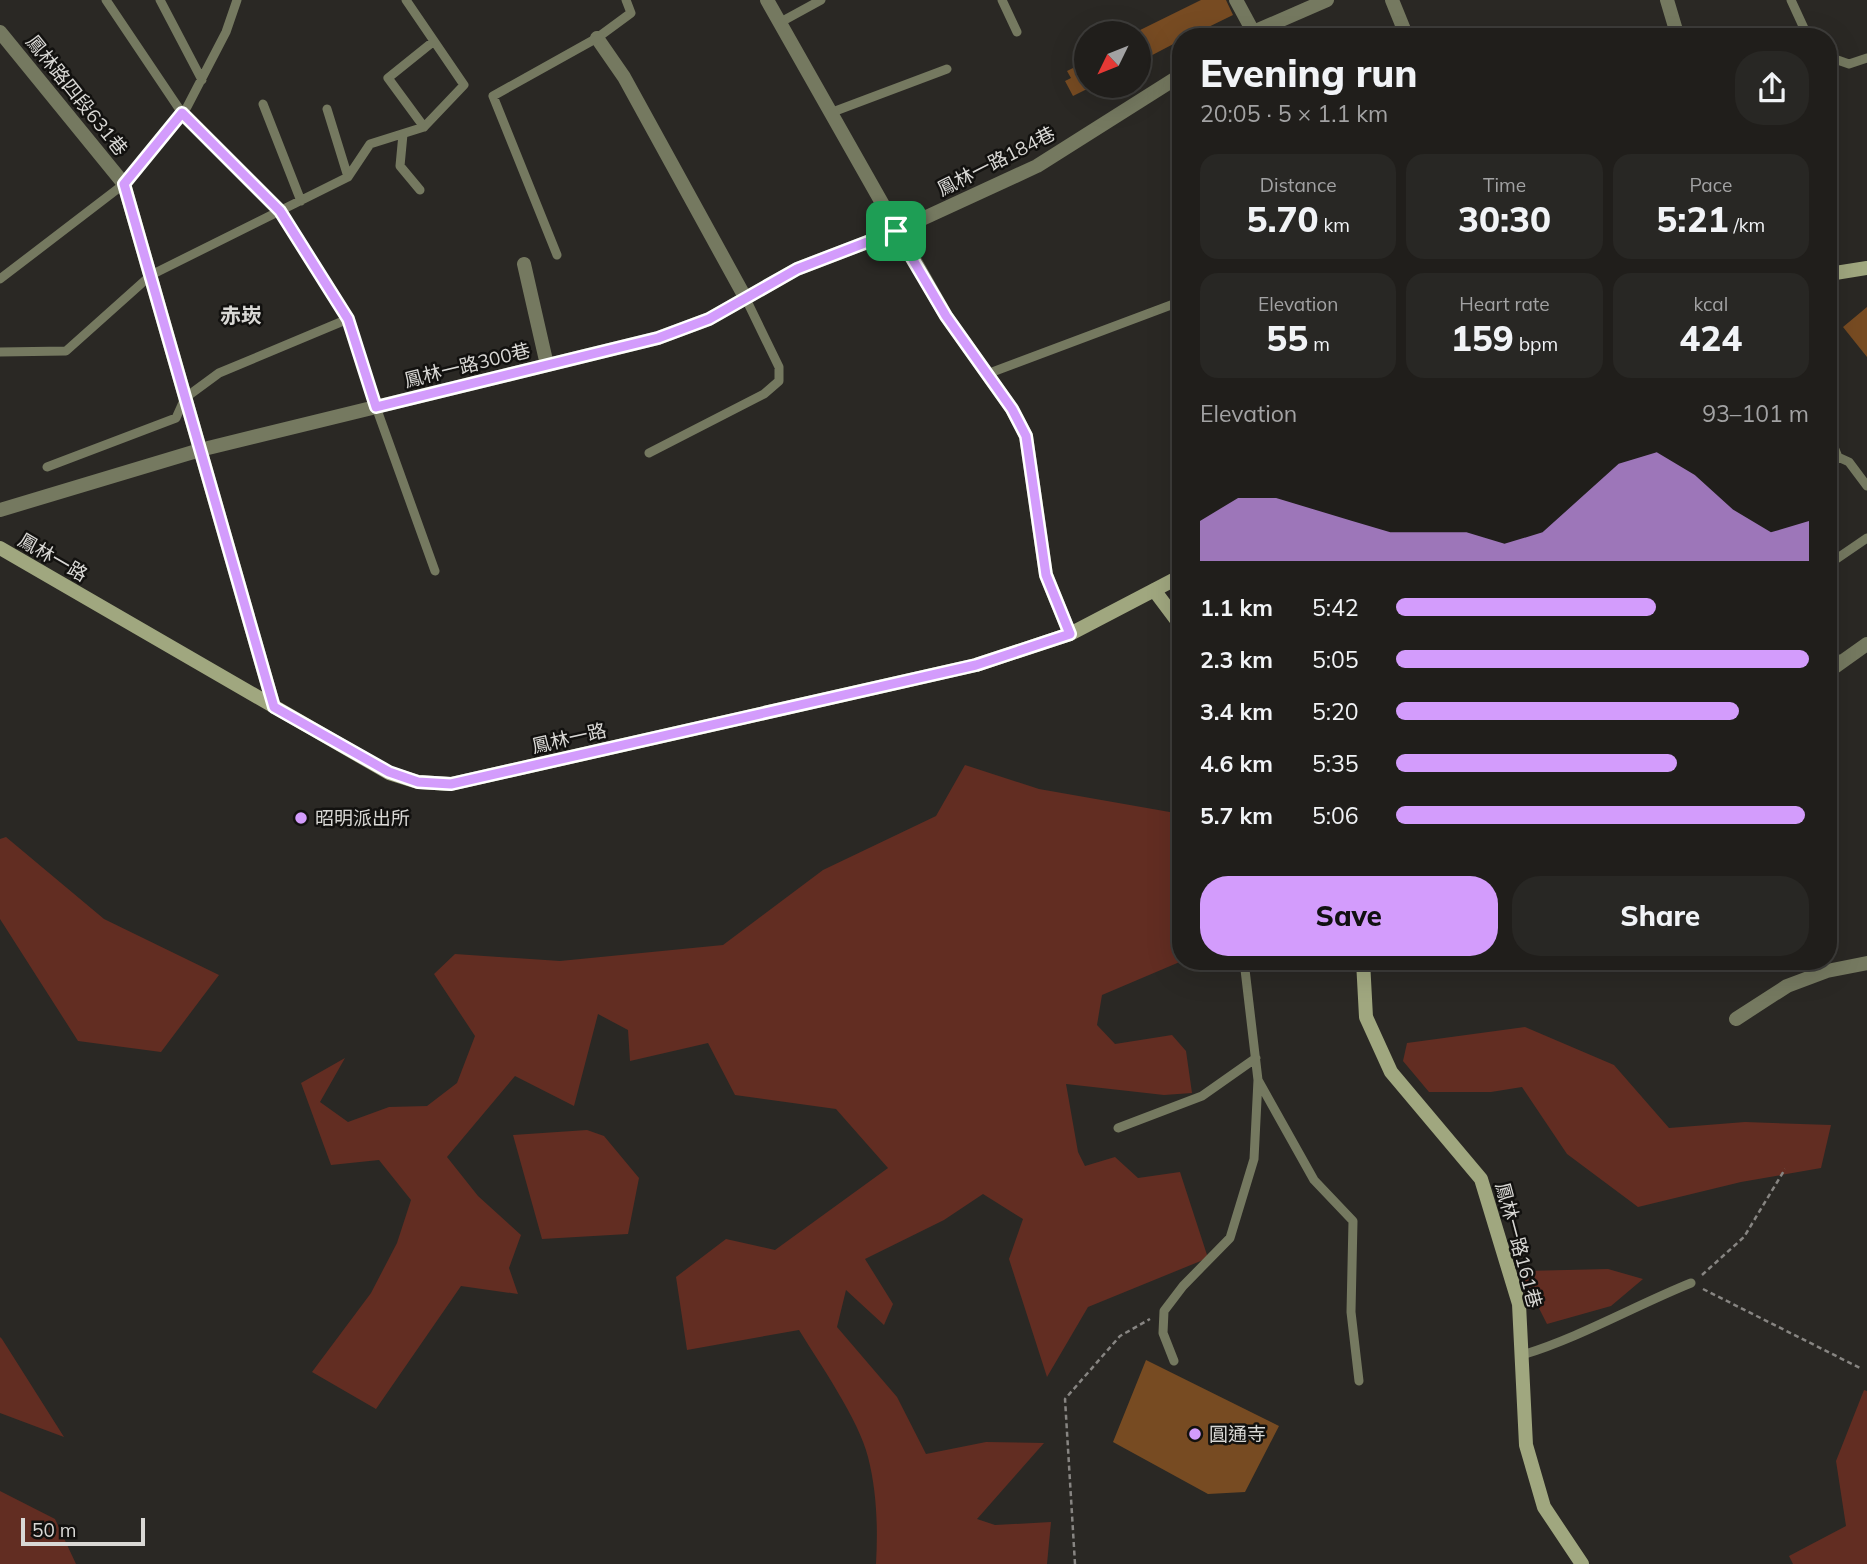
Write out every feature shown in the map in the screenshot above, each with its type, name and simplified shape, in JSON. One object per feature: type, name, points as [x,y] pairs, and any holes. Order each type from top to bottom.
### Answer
[{"type":"street","points":[[766,0],[946,316],[1012,409],[1026,436],[1046,575],[1070,634]]},
{"type":"street","points":[[1236,0],[1248,28]]},
{"type":"street","points":[[1264,28],[1327,0]]},
{"type":"street","points":[[1392,0],[1403,28]]},
{"type":"street","points":[[1667,0],[1675,28]]},
{"type":"street","name":"鳳林路四段631巷","points":[[0,32],[124,184]]},
{"type":"street","points":[[597,38],[624,77],[746,299]]},
{"type":"street","name":"鳳林一路184巷","points":[[547,365],[658,338],[709,319],[797,269],[896,231],[1037,166],[1172,81]]},
{"type":"street","points":[[124,184],[274,707]]},
{"type":"street","name":"鳳林一路300巷","points":[[0,510],[200,450],[547,365],[524,264]]},
{"type":"street","points":[[1837,273],[1867,268]]},
{"type":"street","name":"鳳林一路","points":[[0,548],[389,772],[418,782],[451,784],[976,665],[1070,634],[1172,581]]},
{"type":"street","points":[[1154,590],[1172,614]]},
{"type":"street","points":[[1837,665],[1867,644]]},
{"type":"street","points":[[1837,969],[1867,963]]},
{"type":"street","name":"鳳林一路161巷","points":[[1363,970],[1366,1017],[1391,1072],[1481,1179],[1519,1304],[1526,1445],[1544,1507],[1582,1564]]},
{"type":"street","points":[[1736,1019],[1787,986],[1832,970]]},
{"type":"lane","points":[[106,0],[182,113],[280,211],[348,319],[376,407],[435,571]]},
{"type":"lane","points":[[160,0],[202,79]]},
{"type":"lane","points":[[0,279],[124,184],[182,113],[226,32],[237,0]]},
{"type":"lane","points":[[0,352],[66,351],[150,275],[348,177],[370,144],[424,127],[464,85],[406,0]]},
{"type":"lane","points":[[557,255],[493,96],[597,38],[631,13],[626,0]]},
{"type":"lane","points":[[779,23],[821,0]]},
{"type":"lane","points":[[1002,0],[1017,32]]},
{"type":"lane","points":[[1791,0],[1804,28]]},
{"type":"lane","points":[[424,127],[388,78],[434,41]]},
{"type":"lane","points":[[1837,60],[1849,64],[1867,58]]},
{"type":"lane","points":[[830,113],[947,69]]},
{"type":"lane","points":[[263,104],[301,201]]},
{"type":"lane","points":[[327,109],[348,177]]},
{"type":"lane","points":[[403,134],[400,166],[420,190]]},
{"type":"lane","points":[[649,453],[764,394],[779,381],[779,367],[746,299]]},
{"type":"lane","points":[[987,374],[1171,305]]},
{"type":"lane","points":[[47,467],[176,418],[186,398],[219,373],[348,319]]},
{"type":"lane","points":[[1838,457],[1849,462],[1867,486]]},
{"type":"lane","points":[[1837,559],[1867,538]]},
{"type":"lane","points":[[1174,1361],[1163,1333],[1164,1311],[1183,1286],[1230,1238],[1254,1159],[1258,1080],[1245,970]]},
{"type":"lane","points":[[1118,1129],[1202,1096],[1256,1058]]},
{"type":"lane","points":[[1258,1080],[1314,1180],[1353,1221],[1351,1312],[1359,1381]]},
{"type":"lane","points":[[1522,1355],[1566,1341],[1638,1304],[1691,1283]]},
{"type":"path","points":[[1785,1169],[1744,1237],[1720,1261],[1691,1283],[1860,1368]]},
{"type":"path","points":[[1075,1564],[1065,1398],[1120,1336],[1164,1311]]},
{"type":"shaded area","points":[[965,765],[1039,789],[1172,812],[1172,965],[1102,995],[1097,1025],[1115,1044],[1172,1035],[1186,1051],[1192,1093],[1164,1095],[1066,1084],[1078,1152],[1085,1166],[1115,1157],[1138,1178],[1180,1172],[1208,1258],[1088,1307],[1047,1377],[1009,1259],[1023,1219],[983,1194],[944,1220],[865,1259],[893,1304],[884,1325],[846,1290],[837,1327],[897,1397],[926,1454],[986,1442],[1044,1443],[977,1519],[995,1525],[1051,1522],[1047,1564],[876,1564],[875,1497],[868,1457],[838,1392],[799,1330],[687,1350],[676,1277],[726,1239],[775,1250],[888,1168],[836,1109],[735,1095],[708,1043],[630,1061],[628,1030],[598,1014],[574,1106],[515,1076],[447,1157],[478,1196],[521,1235],[509,1268],[518,1294],[461,1286],[376,1409],[312,1372],[371,1293],[397,1243],[411,1200],[379,1160],[331,1165],[301,1083],[345,1058],[320,1102],[348,1122],[389,1107],[427,1106],[457,1083],[475,1036],[434,974],[455,954],[560,961],[723,945],[823,870],[936,816]]},
{"type":"shaded area","points":[[6,837],[104,919],[219,975],[161,1052],[78,1041],[0,919],[0,839]]},
{"type":"shaded area","points":[[1525,1027],[1614,1065],[1669,1128],[1745,1122],[1831,1125],[1821,1168],[1741,1182],[1638,1207],[1567,1154],[1522,1087],[1491,1092],[1429,1092],[1403,1061],[1407,1043]]},
{"type":"shaded area","points":[[587,1130],[604,1136],[639,1178],[628,1234],[542,1239],[513,1135]]},
{"type":"shaded area","points":[[1608,1269],[1643,1279],[1611,1306],[1547,1324],[1520,1271]]},
{"type":"shaded area","points":[[0,1337],[2,1339],[64,1437],[0,1413]]},
{"type":"shaded area","points":[[1864,1390],[1867,1391],[1867,1564],[1793,1564],[1789,1556],[1846,1526],[1836,1461]]},
{"type":"shaded area","points":[[0,1491],[55,1519],[76,1564],[0,1564]]},
{"type":"building","points":[[1201,0],[1226,0],[1233,15],[1206,28],[1172,28],[1172,45],[1152,55],[1152,24]]},
{"type":"building","points":[[1074,68],[1073,96],[1065,81],[1071,78],[1067,71]]},
{"type":"building","points":[[1867,307],[1867,357],[1843,327]]},
{"type":"building","name":"圓通寺","points":[[1146,1360],[1279,1426],[1245,1492],[1208,1494],[1113,1442]]},
{"type":"place","name":"昭明派出所","points":[[301,818]]},
{"type":"place","name":"圓通寺","points":[[1195,1434]]},
{"type":"district","name":"赤崁","points":[[241,316]]},
{"type":"route","points":[[182,113],[280,211],[348,319],[376,407],[658,338],[709,319],[797,269],[896,231],[946,316],[1012,409],[1026,436],[1046,575],[1070,634],[976,665],[451,784],[418,782],[389,772],[274,707],[124,184],[182,113]]}]
